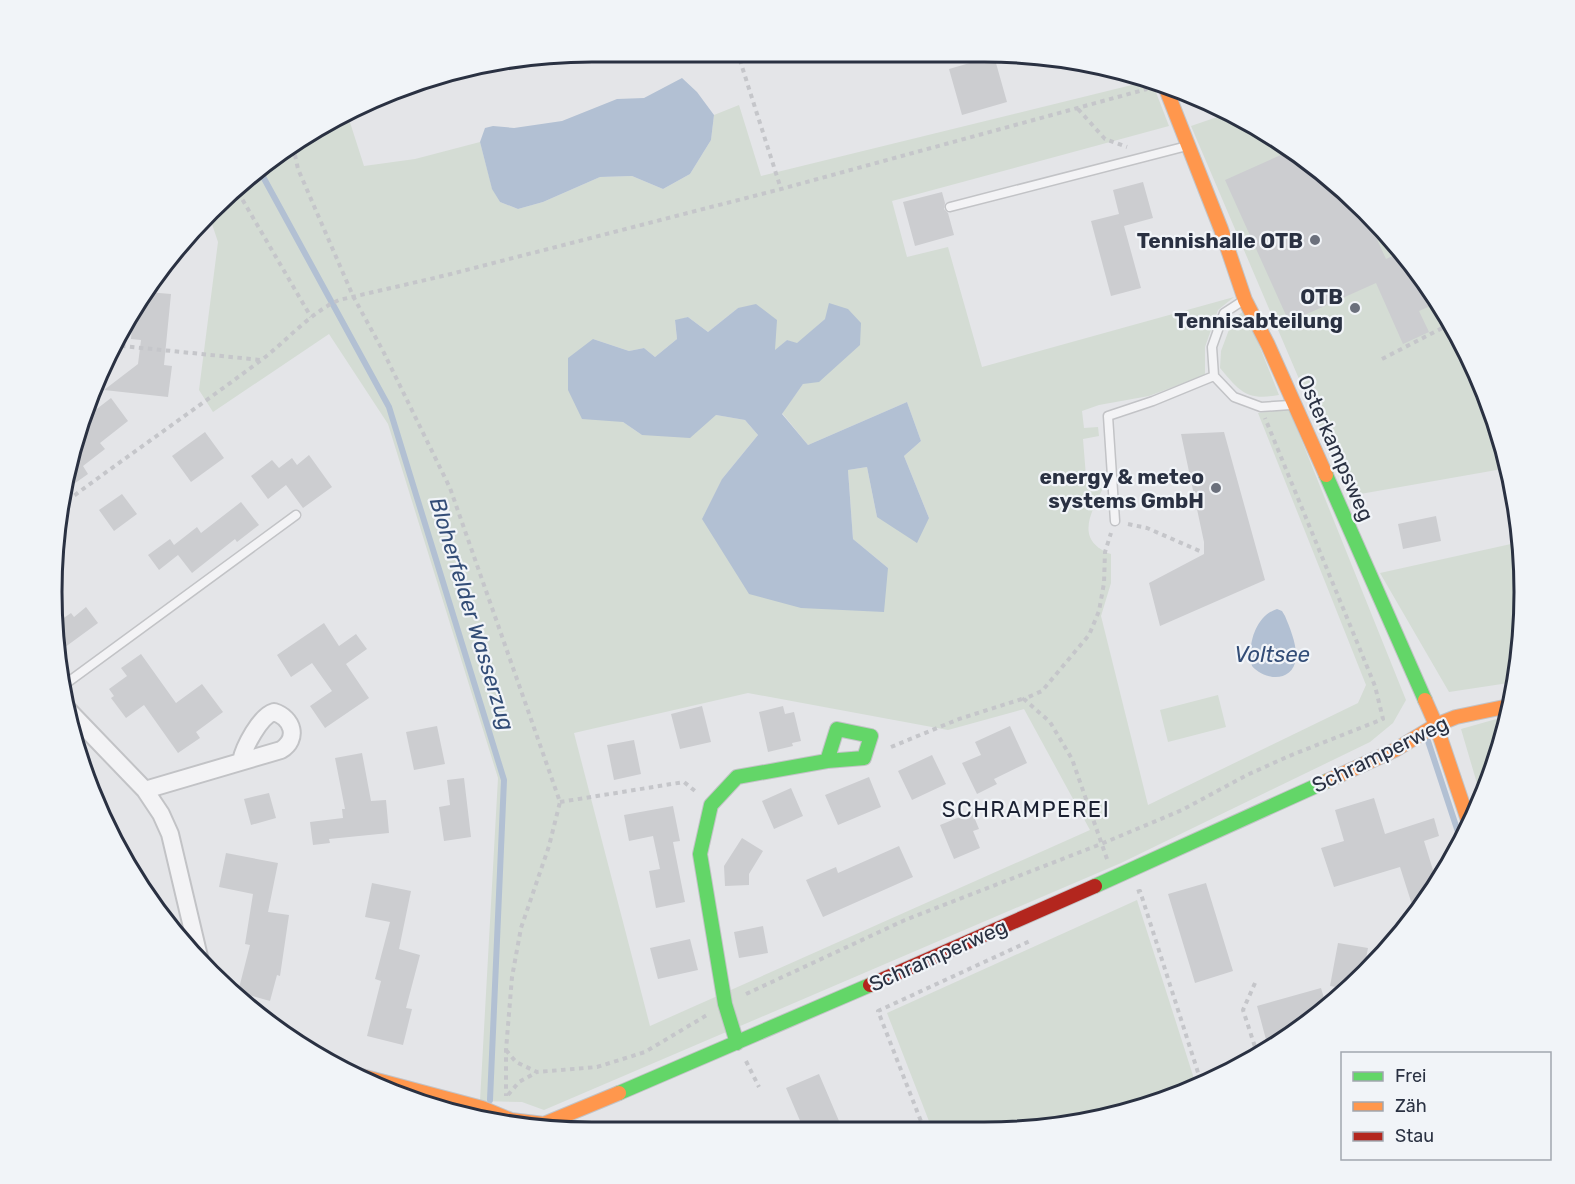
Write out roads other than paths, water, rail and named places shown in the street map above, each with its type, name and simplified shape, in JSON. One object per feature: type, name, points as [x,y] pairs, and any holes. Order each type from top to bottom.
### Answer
[{"type":"street","name":"Osterkampsweg","points":[[1168,95],[1221,229],[1245,300],[1268,345],[1436,725],[1465,812]]},
{"type":"street","name":"Schramperweg","points":[[552,1121],[737,1043],[1114,876],[1395,750],[1436,725],[1456,717],[1500,708]]},
{"type":"street","points":[[78,720],[145,790],[170,834],[196,945]]},
{"type":"street","points":[[737,1043],[725,1004],[700,854],[711,805],[737,777],[828,761],[864,758],[870,735],[837,729],[828,761]]},
{"type":"street","points":[[145,790],[241,761]]},
{"type":"street","name":"Schramperweg","points":[[401,1086],[491,1112]]},
{"type":"lane","points":[[950,207],[1188,146]]},
{"type":"lane","points":[[1245,300],[1224,313],[1212,347],[1214,375],[1234,397],[1261,407],[1294,405]]},
{"type":"lane","points":[[1116,521],[1108,416],[1153,401],[1214,375]]},
{"type":"lane","points":[[70,681],[296,515]]},
{"type":"water","points":[[682,78],[697,92],[714,115],[711,140],[690,174],[663,189],[632,176],[600,177],[543,202],[518,209],[500,202],[492,189],[480,142],[485,128],[493,126],[514,128],[562,121],[617,99],[644,98]]},
{"type":"water","points":[[829,303],[848,309],[861,323],[860,345],[819,382],[803,384],[782,414],[808,445],[907,402],[921,441],[904,456],[929,518],[917,543],[877,517],[867,467],[848,470],[853,539],[888,568],[884,612],[801,608],[749,594],[702,519],[722,479],[758,435],[745,420],[716,415],[690,438],[642,435],[623,422],[582,419],[568,390],[568,358],[593,339],[629,351],[644,348],[655,357],[677,339],[675,320],[688,317],[708,332],[738,308],[756,304],[777,320],[775,350],[787,340],[797,343],[825,319]]},
{"type":"water","name":"Voltsee","points":[[1277,609],[1285,616],[1293,637],[1296,658],[1290,672],[1271,677],[1252,666],[1251,650],[1258,625],[1263,618]]},
{"type":"waterway","name":"Bloherfelder Wasserzug","points":[[263,176],[389,407],[504,780],[490,1100]]},
{"type":"waterway","points":[[1428,741],[1457,830]]},
{"type":"place","name":"Tennishalle OTB","points":[[1315,240]]},
{"type":"place","name":"OTB Tennisabteilung","points":[[1355,308]]},
{"type":"place","name":"energy & meteo systems GmbH","points":[[1216,488]]},
{"type":"district","name":"SCHRAMPEREI","points":[[1026,809]]}]
